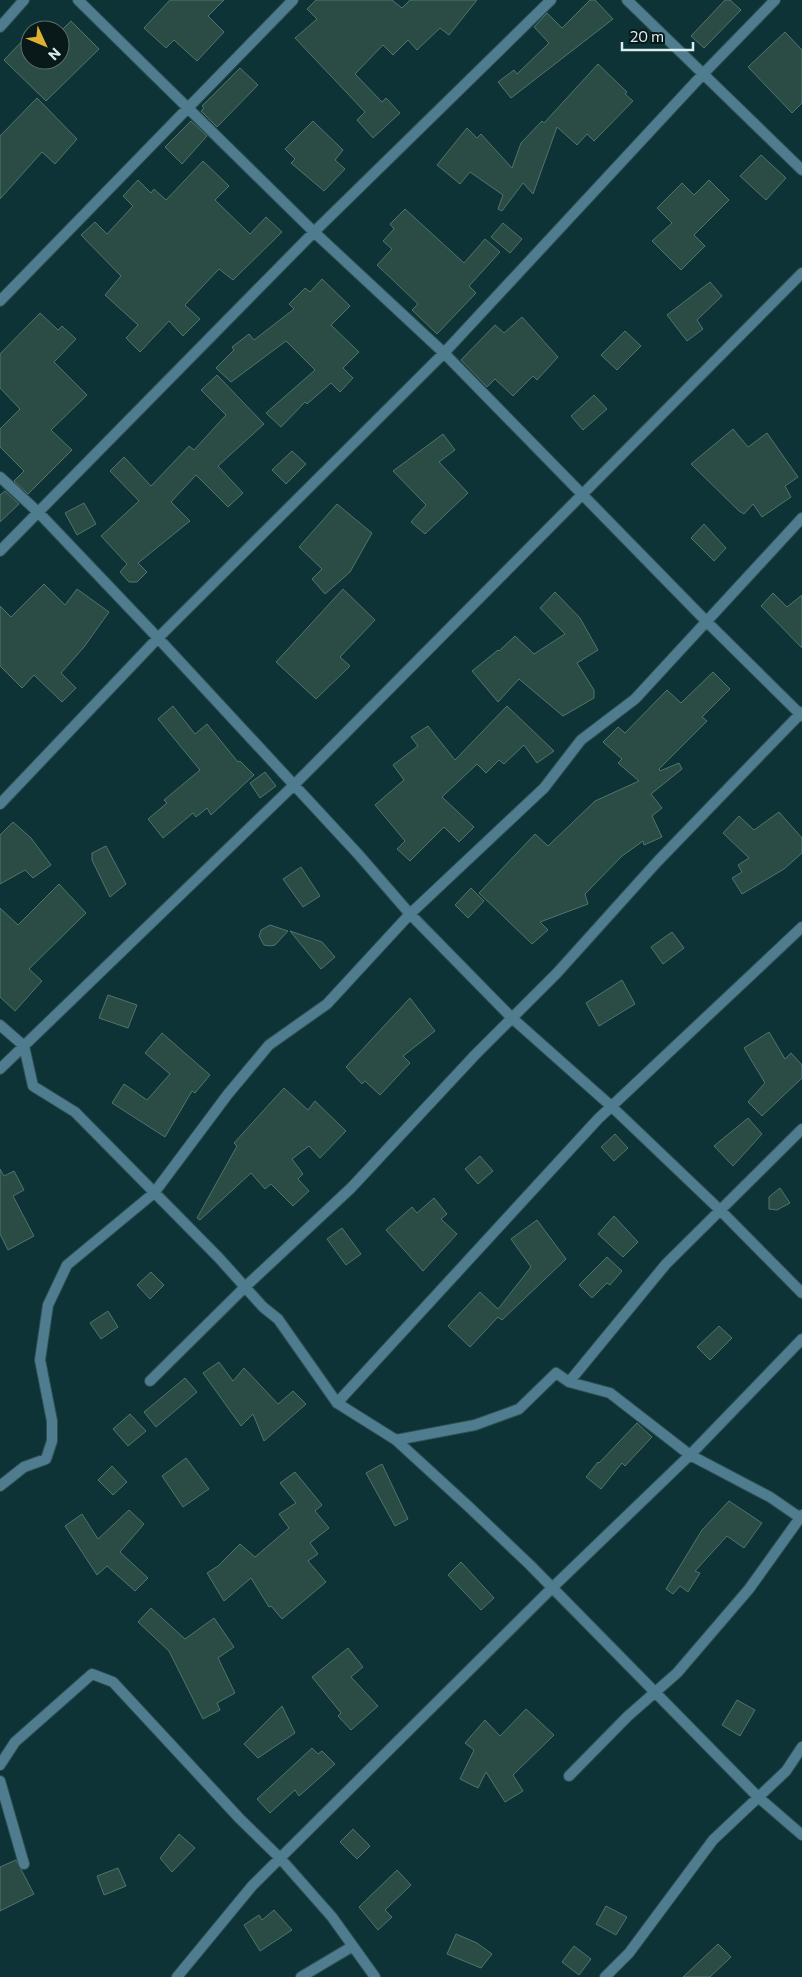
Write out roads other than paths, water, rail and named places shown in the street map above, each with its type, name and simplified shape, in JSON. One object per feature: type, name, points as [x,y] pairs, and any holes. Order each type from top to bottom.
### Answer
[{"type":"street","points":[[0,27],[24,0]]},
{"type":"street","points":[[78,0],[314,232],[444,353],[706,621],[801,714],[657,862],[557,973],[351,1188],[245,1287],[150,1381]]},
{"type":"street","points":[[0,301],[293,0]]},
{"type":"street","points":[[0,551],[314,232],[551,0]]},
{"type":"street","points":[[627,0],[802,170]]},
{"type":"street","points":[[0,804],[158,638],[444,353],[704,73],[775,0]]},
{"type":"street","points":[[0,1069],[294,786],[802,273]]},
{"type":"street","points":[[0,477],[39,513],[158,638],[410,914],[512,1018],[612,1106],[721,1211],[802,1293]]},
{"type":"street","points":[[0,1486],[24,1467],[46,1459],[52,1441],[52,1420],[40,1360],[48,1304],[67,1265],[154,1194],[228,1094],[269,1045],[327,1004],[410,914],[544,788],[580,740],[635,700],[802,518]]},
{"type":"street","points":[[337,1403],[612,1106],[802,928]]},
{"type":"street","points":[[0,1025],[24,1046],[33,1086],[76,1112],[154,1194],[219,1258],[263,1307],[278,1319],[337,1403],[396,1440],[468,1506],[552,1588],[758,1797],[802,1835]]},
{"type":"street","points":[[569,1382],[666,1264],[802,1130]]},
{"type":"street","points":[[176,1977],[252,1886],[552,1588],[690,1455],[802,1339]]},
{"type":"street","points":[[396,1440],[475,1425],[519,1409],[556,1373],[569,1382],[610,1393],[690,1455],[770,1497],[801,1517],[749,1589],[677,1673],[569,1776]]},
{"type":"street","points":[[0,1765],[15,1742],[92,1674],[113,1682],[240,1819],[280,1858],[332,1917],[375,1977]]},
{"type":"street","points":[[605,1977],[629,1953],[713,1840],[786,1771],[802,1747]]},
{"type":"street","points":[[0,1780],[24,1864]]},
{"type":"street","points":[[301,1977],[353,1946]]}]
